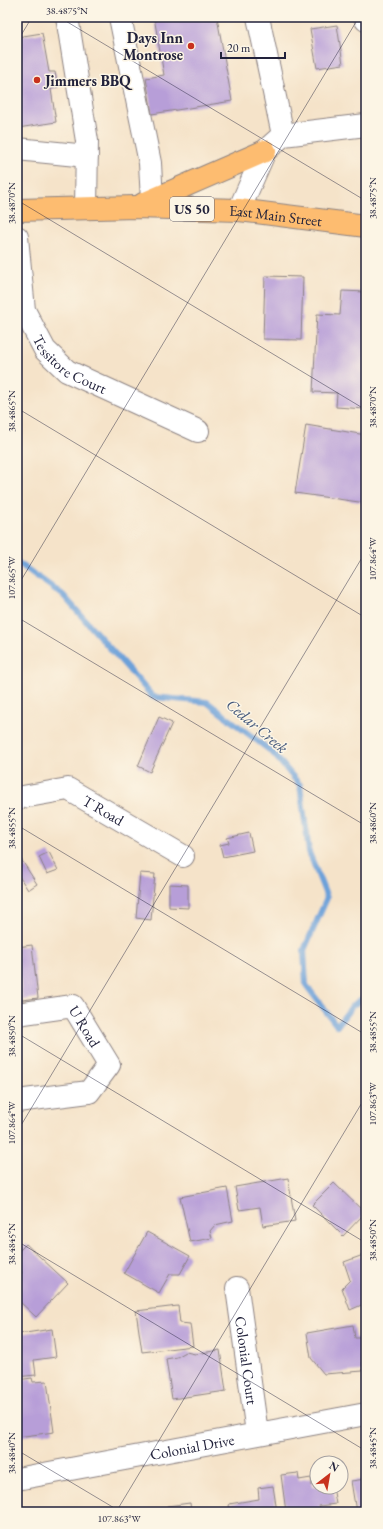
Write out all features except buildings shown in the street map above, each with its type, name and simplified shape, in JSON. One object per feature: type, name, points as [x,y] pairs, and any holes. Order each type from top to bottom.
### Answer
[{"type":"highway","points":[[144,204],[265,151]]},
{"type":"highway","name":"East Main Street","points":[[17,210],[86,208],[144,204],[239,210],[366,226]]},
{"type":"street","points":[[67,17],[87,141],[86,208]]},
{"type":"street","points":[[120,17],[150,163],[144,204]]},
{"type":"street","points":[[258,17],[283,135]]},
{"type":"street","points":[[239,210],[265,151],[283,135],[366,125]]},
{"type":"street","points":[[17,149],[86,156]]},
{"type":"street","name":"Tessitore Court","points":[[17,237],[24,310],[46,350],[68,371],[198,431]]},
{"type":"street","name":"T Road","points":[[17,798],[68,789],[184,856]]},
{"type":"street","name":"U Road","points":[[17,1014],[73,1006],[109,1065],[89,1092],[17,1101]]},
{"type":"street","name":"Colonial Court","points":[[237,1288],[257,1433]]},
{"type":"street","name":"Colonial Drive","points":[[17,1479],[257,1433],[366,1414]]},
{"type":"waterway","name":"Cedar Creek","points":[[17,562],[63,595],[153,697],[207,702],[272,752],[300,785],[309,852],[327,898],[304,950],[306,985],[337,1026],[352,1006],[366,996]]},
{"type":"place","name":"Days Inn Montrose","points":[[191,46]]},
{"type":"place","name":"Jimmers BBQ","points":[[37,80]]}]
